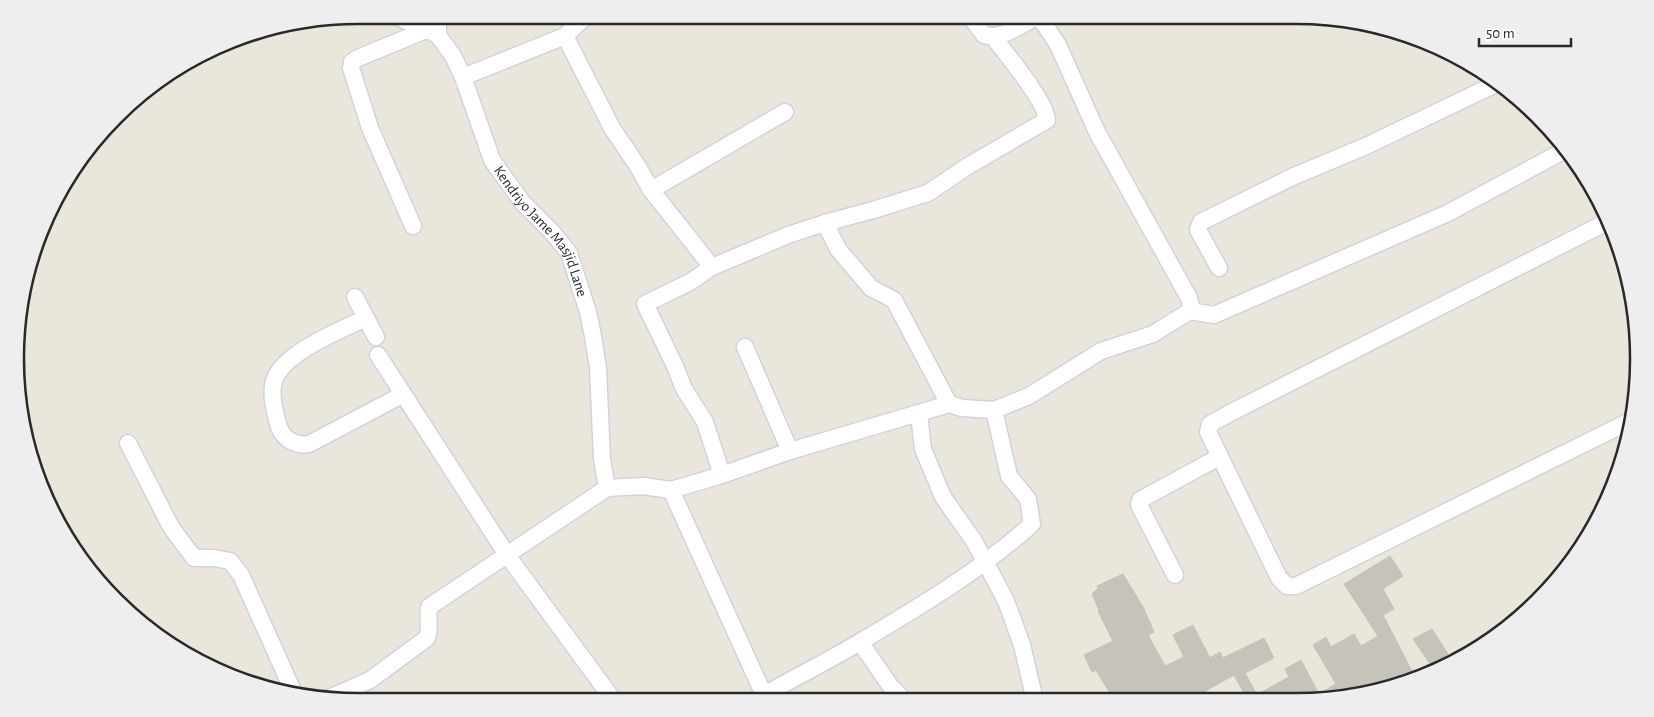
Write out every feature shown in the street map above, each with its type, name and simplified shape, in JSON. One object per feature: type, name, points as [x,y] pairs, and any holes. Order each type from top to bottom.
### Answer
[{"type":"street","points":[[414,24],[432,32]]},
{"type":"street","points":[[432,32],[435,24]]},
{"type":"street","points":[[463,77],[564,36],[578,24]]},
{"type":"street","points":[[976,24],[984,35],[994,38],[1023,24]]},
{"type":"street","points":[[1044,24],[1058,45],[1097,132],[1189,298],[1190,311]]},
{"type":"street","points":[[413,226],[370,128],[351,68],[352,62],[358,58],[432,32]]},
{"type":"street","name":"Kendriyo Jame Masjid Lane","points":[[432,32],[452,56],[463,77],[492,160],[522,202],[552,232],[569,253],[588,312],[593,336],[598,368],[602,459],[607,488]]},
{"type":"street","points":[[564,36],[612,128],[651,190],[712,266]]},
{"type":"street","points":[[722,475],[705,422],[684,389],[645,304],[690,282],[712,266],[788,235],[928,193],[968,166],[1047,120],[1047,114],[1036,95],[994,38]]},
{"type":"street","points":[[1220,268],[1198,230],[1201,222],[1292,177],[1366,146],[1490,87]]},
{"type":"street","points":[[651,190],[785,112]]},
{"type":"street","points":[[340,693],[370,680],[427,638],[429,634],[429,607],[607,488],[643,486],[671,490],[722,475],[790,451],[950,404],[962,408],[994,410],[1029,396],[1101,351],[1153,334],[1190,311],[1214,315],[1448,213],[1559,152]]},
{"type":"street","points":[[825,223],[838,249],[871,288],[894,300],[950,404]]},
{"type":"street","points":[[1602,224],[1234,410],[1210,424],[1208,432],[1279,578],[1287,586],[1296,586],[1624,424]]},
{"type":"street","points":[[355,297],[376,337]]},
{"type":"street","points":[[366,318],[302,350],[283,366],[273,384],[275,413],[282,434],[295,443],[301,445],[309,444],[402,395]]},
{"type":"street","points":[[745,347],[790,451]]},
{"type":"street","points":[[378,355],[402,395],[507,555],[608,693]]},
{"type":"street","points":[[768,693],[860,642],[985,563],[1032,524],[1028,499],[1008,476],[994,410]]},
{"type":"street","points":[[920,414],[923,449],[943,497],[974,541],[1006,601],[1022,644],[1033,693]]},
{"type":"street","points":[[128,443],[171,527],[194,558],[214,558],[230,561],[241,575],[291,687]]},
{"type":"street","points":[[1175,575],[1139,505],[1140,500],[1219,458]]},
{"type":"street","points":[[671,490],[757,693]]},
{"type":"street","points":[[860,642],[898,693]]},
{"type":"building","points":[[1390,556],[1403,576],[1383,589],[1394,609],[1383,615],[1412,672],[1361,687],[1322,692],[1336,684],[1313,645],[1326,637],[1331,647],[1354,634],[1361,646],[1378,636],[1344,584]]},
{"type":"building","points":[[1123,574],[1143,607],[1154,632],[1148,635],[1165,666],[1184,657],[1173,635],[1193,625],[1210,658],[1220,652],[1223,658],[1264,638],[1274,658],[1245,673],[1256,693],[1244,693],[1234,675],[1202,693],[1110,693],[1096,670],[1092,672],[1084,655],[1113,641],[1092,594],[1098,588],[1097,586]]},
{"type":"building","points":[[1432,629],[1448,654],[1430,664],[1413,639]]},
{"type":"building","points":[[1301,660],[1318,693],[1260,693],[1289,677],[1285,669]]}]
